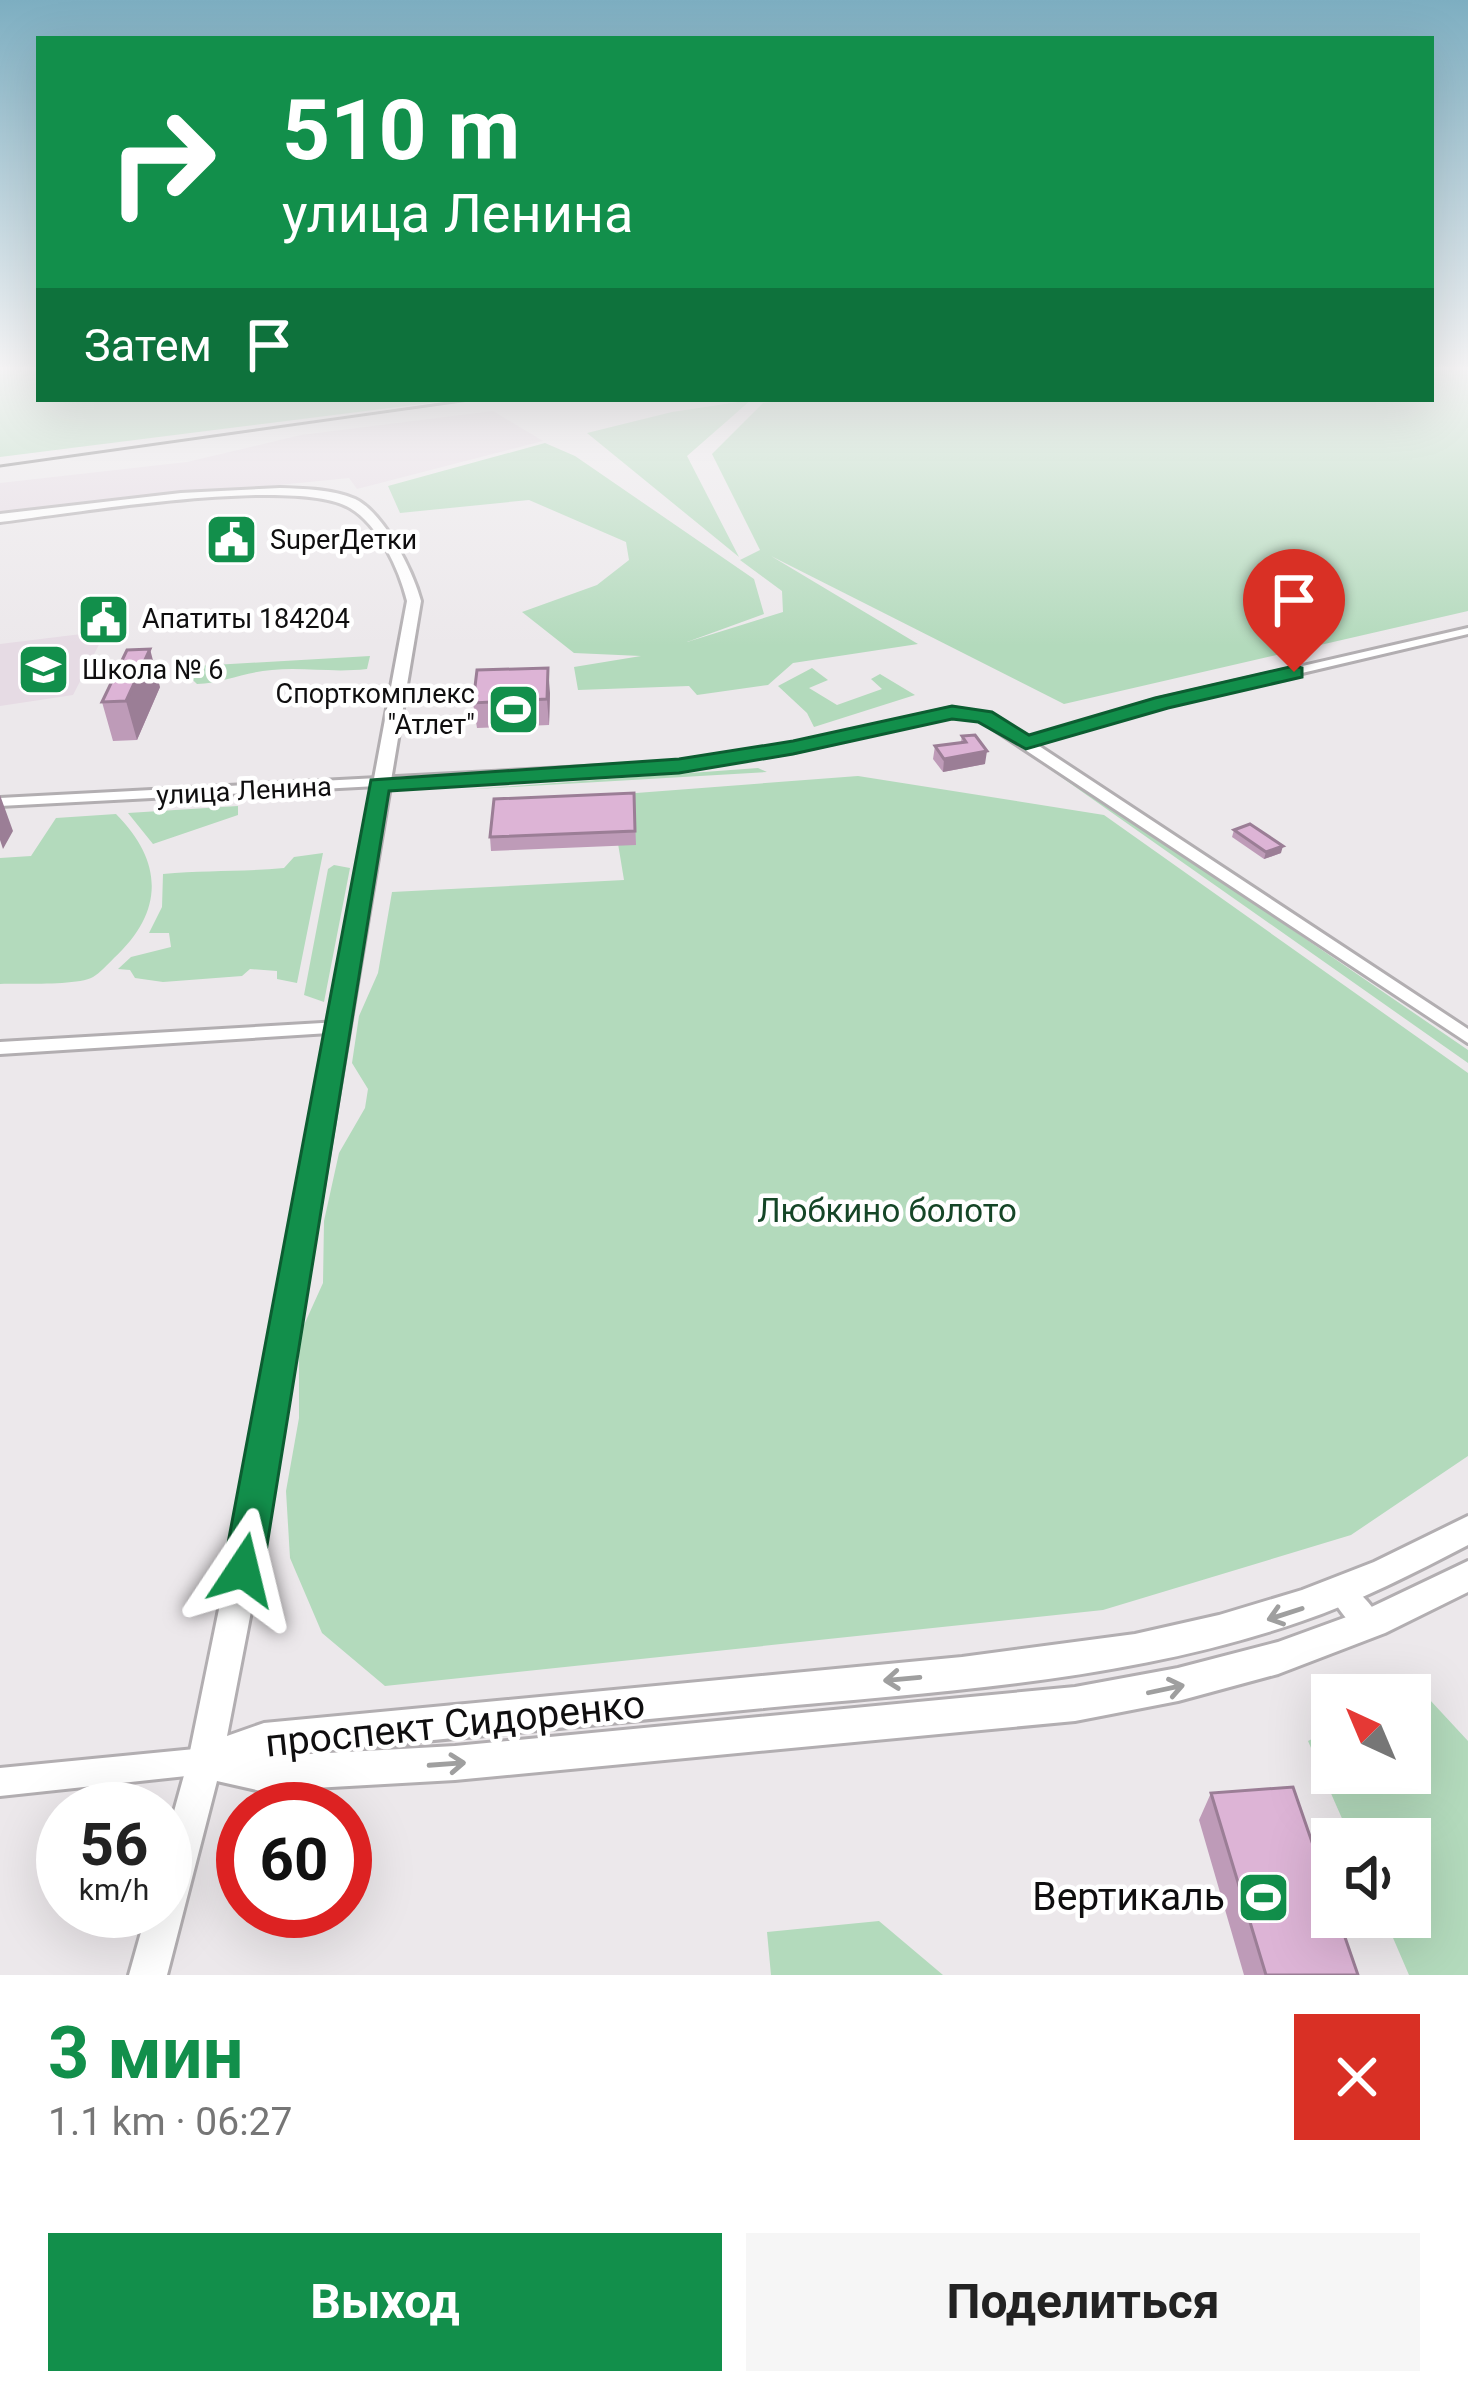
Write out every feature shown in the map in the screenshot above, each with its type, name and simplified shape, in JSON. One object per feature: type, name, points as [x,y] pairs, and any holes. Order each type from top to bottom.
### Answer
[{"type":"main road","points":[[0,518],[269,491],[344,500],[369,517],[406,576],[414,601],[206,1760],[148,1975]]},
{"type":"main road","name":"проспект Сидоренко","points":[[206,1760],[286,1738],[1061,1665],[1194,1640],[1289,1613],[1342,1593],[1468,1531]]},
{"type":"main road","name":"проспект Сидоренко","points":[[206,1760],[261,1774],[455,1763],[1076,1704],[1222,1677],[1370,1625],[1468,1576]]},
{"type":"street","points":[[1026,743],[1163,703],[1468,631]]},
{"type":"street","name":"улица Ленина","points":[[0,802],[679,766],[952,712],[984,717],[1468,1037]]},
{"type":"street","points":[[0,1048],[339,1028]]},
{"type":"street","points":[[1342,1593],[1370,1625]]},
{"type":"street","points":[[0,1782],[206,1760]]},
{"type":"shaded area","points":[[465,461],[357,489],[349,478],[0,513],[0,483],[187,462]]},
{"type":"shaded area","name":"Школа № 6","points":[[106,631],[73,695],[0,706],[0,644]]},
{"type":"green space","points":[[479,461],[583,461],[754,579],[764,614],[687,642],[783,612],[782,591],[740,560],[760,550],[716,461],[1468,461],[1468,611],[1064,704],[771,556],[918,644],[793,663],[768,685],[697,695],[689,686],[578,690],[574,667],[641,656],[574,653],[522,612],[597,585],[629,560],[626,542],[529,500],[400,513],[388,486]]},
{"type":"green space","points":[[622,461],[690,461],[739,557]]},
{"type":"green space","points":[[370,656],[367,669],[272,670],[197,684],[179,667]]},
{"type":"green space","points":[[812,668],[828,680],[809,688],[837,705],[882,689],[871,679],[880,674],[915,695],[814,727],[807,713],[778,686]]},
{"type":"green space","points":[[1047,762],[1468,1050],[1468,1063],[1044,765]]},
{"type":"green space","points":[[758,768],[767,772],[461,790]]},
{"type":"green space","name":"Любкино болото","points":[[858,776],[1104,815],[1468,1073],[1468,1456],[1351,1535],[1103,1610],[385,1686],[322,1633],[290,1558],[286,1491],[299,1418],[299,1336],[323,1283],[324,1221],[339,1153],[365,1108],[368,1089],[352,1063],[359,1016],[378,973],[392,892],[624,880],[610,795]]},
{"type":"green space","points":[[238,806],[238,815],[153,844],[128,813]]},
{"type":"green space","points":[[116,814],[143,850],[152,887],[142,923],[130,941],[101,971],[85,980],[0,984],[0,858],[31,856],[56,818]]},
{"type":"green space","points":[[323,853],[297,983],[277,979],[277,971],[250,969],[242,976],[163,982],[135,978],[130,970],[118,969],[131,957],[171,947],[169,933],[149,933],[162,907],[163,874],[284,868],[294,857]]},
{"type":"green space","points":[[334,865],[350,868],[324,1002],[304,995],[328,869]]},
{"type":"green space","points":[[1431,1701],[1468,1741],[1468,1975],[1409,1975],[1393,1938],[1431,1938],[1431,1818],[1342,1818],[1331,1794],[1431,1794]]},
{"type":"green space","points":[[879,1921],[943,1975],[771,1975],[767,1932]]},
{"type":"building","points":[[150,649],[126,701],[102,702],[127,650]]},
{"type":"building","points":[[548,668],[547,699],[473,703],[477,670]]},
{"type":"building","points":[[975,735],[987,751],[944,759],[935,746],[966,742],[962,736]]},
{"type":"building","points":[[634,793],[635,831],[490,837],[494,799]]},
{"type":"building","points":[[1250,824],[1283,846],[1266,852],[1234,830]]},
{"type":"building","name":"Вертикаль","points":[[1293,1787],[1311,1839],[1311,1938],[1345,1938],[1358,1975],[1266,1975],[1211,1793]]},
{"type":"railway","points":[[0,466],[34,461]]},
{"type":"place","name":"SuperДетки","points":[[231,540]]},
{"type":"place","name":"Апатиты 184204","points":[[103,619]]},
{"type":"place","name":"Школа № 6","points":[[43,670]]},
{"type":"place","name":"Спорткомплекс \"Атлет\"","points":[[514,710]]},
{"type":"place","name":"Вертикаль","points":[[1264,1897]]},
{"type":"route","points":[[243,1570],[379,784],[679,766],[793,748],[952,712],[984,717],[1026,743],[1097,720],[1294,672]]}]
